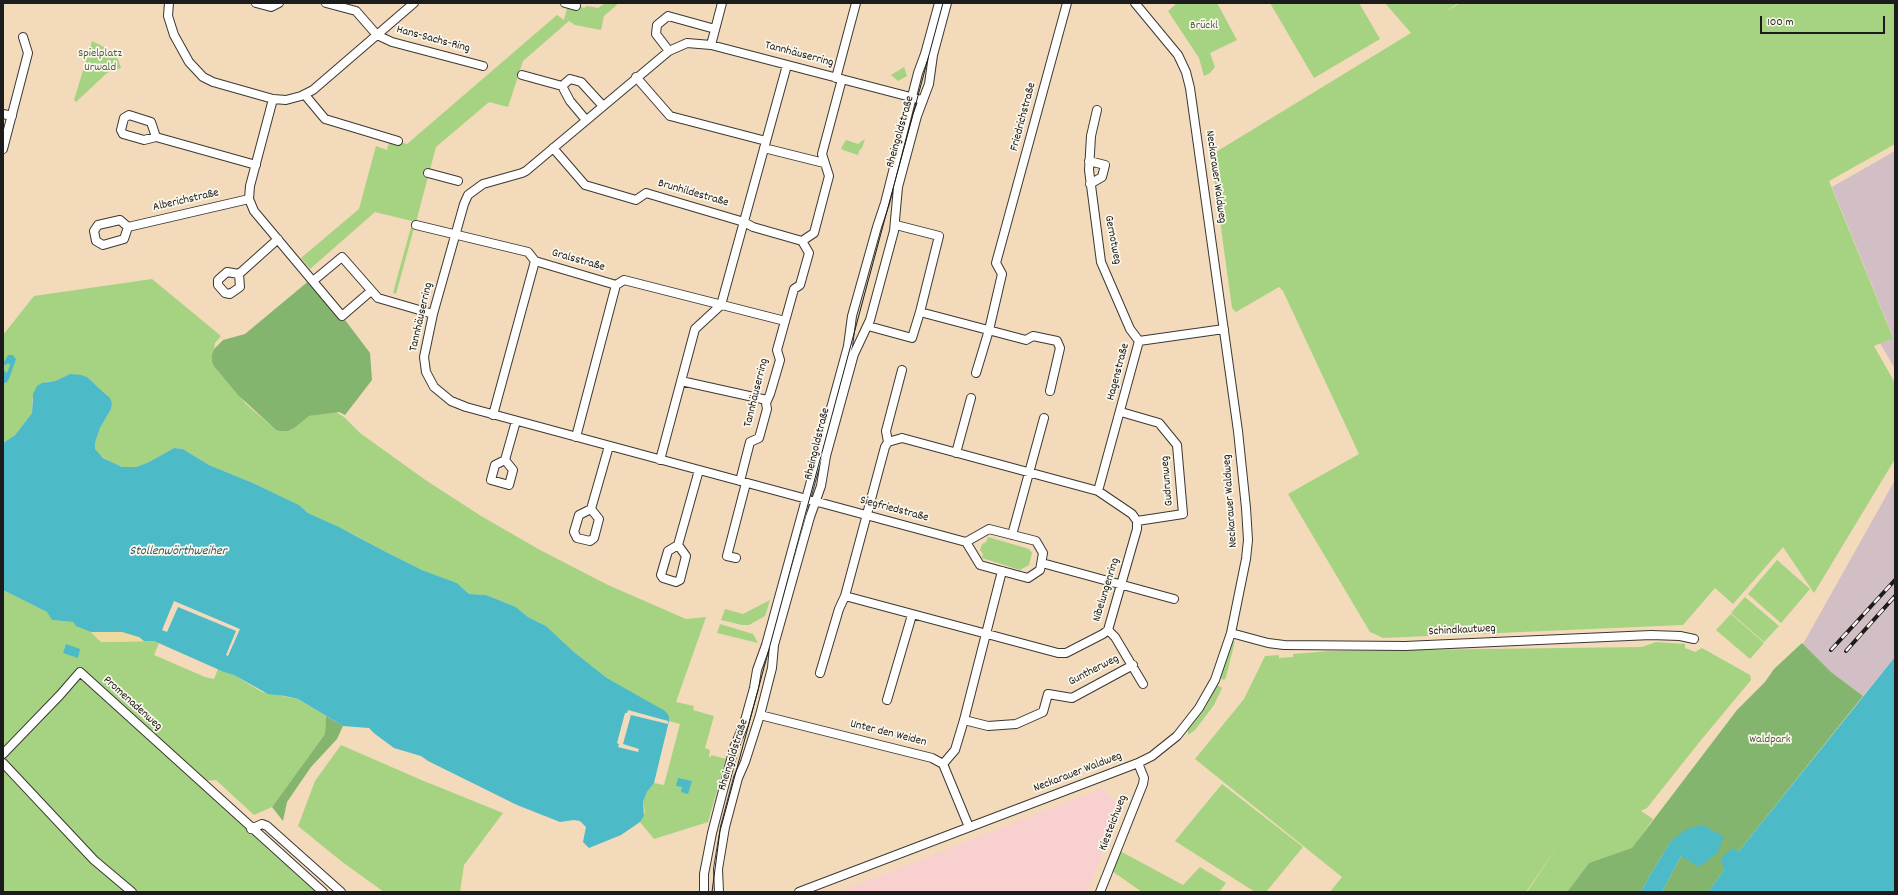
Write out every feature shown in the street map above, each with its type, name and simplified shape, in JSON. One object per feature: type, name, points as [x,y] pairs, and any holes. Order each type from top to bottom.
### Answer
[{"type":"street","name":"Hans-Sachs-Ring","points":[[169,3],[168,16],[174,35],[189,62],[203,77],[213,82],[273,99],[286,100],[305,95],[414,3]]},
{"type":"street","points":[[256,3],[271,7],[279,3]]},
{"type":"street","points":[[326,3],[356,11],[377,35]]},
{"type":"street","points":[[565,3],[576,6]]},
{"type":"street","points":[[711,45],[722,3]]},
{"type":"street","points":[[802,241],[814,233],[829,176],[822,154],[856,3]]},
{"type":"street","name":"Rheingoldstraße","points":[[704,892],[704,874],[712,833],[734,748],[744,724],[753,693],[756,670],[766,645],[848,346],[852,316],[885,203],[911,98],[939,3]]},
{"type":"street","name":"Rheingoldstraße","points":[[719,892],[718,869],[725,827],[738,778],[745,762],[760,714],[772,668],[774,645],[816,502],[854,354],[868,326],[896,225],[898,187],[922,100],[929,84],[933,55],[947,3]]},
{"type":"street","name":"Friedrichstraße","points":[[976,373],[989,330],[1002,274],[996,264],[1068,3]]},
{"type":"street","name":"Neckarauer Waldweg","points":[[799,892],[1138,763],[1152,756],[1173,741],[1199,708],[1215,680],[1231,633],[1241,589],[1248,540],[1239,439],[1200,153],[1188,80],[1178,55],[1135,3]]},
{"type":"street","points":[[669,51],[656,34],[657,25],[668,16],[715,29]]},
{"type":"street","name":"Hans-Sachs-Ring","points":[[377,35],[392,42],[483,66]]},
{"type":"street","points":[[3,149],[28,53],[24,37]]},
{"type":"street","name":"Tannhäuserring","points":[[816,502],[494,415],[455,403],[444,397],[434,387],[426,372],[424,357],[433,314],[465,200],[472,191],[483,184],[522,173],[669,51],[688,43],[711,45],[922,100]]},
{"type":"street","points":[[660,460],[695,328],[721,305],[787,65]]},
{"type":"street","points":[[522,76],[562,86],[570,101],[586,120]]},
{"type":"street","points":[[636,77],[670,116],[824,163]]},
{"type":"street","points":[[562,86],[570,79],[581,82],[602,106]]},
{"type":"street","points":[[305,95],[325,120],[398,142]]},
{"type":"street","points":[[273,99],[250,186],[249,199],[254,211],[342,316],[371,291]]},
{"type":"street","name":"Gernotweg","points":[[1097,110],[1091,136],[1089,161],[1090,184],[1101,262],[1130,329],[1139,341]]},
{"type":"street","points":[[3,114],[12,116]]},
{"type":"street","points":[[156,137],[256,165]]},
{"type":"street","name":"Brunhildestraße","points":[[553,148],[585,185],[636,200],[646,193],[802,241]]},
{"type":"street","points":[[1089,161],[1105,165],[1102,177],[1090,184]]},
{"type":"street","points":[[428,173],[458,181]]},
{"type":"street","name":"Alberichstraße","points":[[128,227],[249,199]]},
{"type":"street","points":[[868,326],[912,338],[920,312],[939,236],[896,225]]},
{"type":"street","points":[[416,226],[528,252],[535,261]]},
{"type":"street","points":[[239,274],[278,239]]},
{"type":"street","name":"Tannhäuserring","points":[[736,558],[727,556],[750,442],[759,438],[767,409],[767,400],[780,360],[777,350],[794,289],[800,285],[809,252],[802,241]]},
{"type":"street","points":[[313,281],[342,257],[371,291],[384,300],[433,314]]},
{"type":"street","name":"Gralsstraße","points":[[494,415],[535,261],[616,285],[576,437]]},
{"type":"street","points":[[616,285],[624,280],[785,321]]},
{"type":"street","points":[[920,312],[1026,340],[1033,336],[1057,341],[1060,348],[1050,391]]},
{"type":"street","name":"Hagenstraße","points":[[1098,491],[1121,412],[1139,341],[1224,329]]},
{"type":"street","points":[[820,673],[839,609],[845,596],[885,447],[888,442],[886,431],[902,370]]},
{"type":"street","points":[[681,381],[767,400]]},
{"type":"street","points":[[956,453],[971,398]]},
{"type":"street","name":"Gudrunweg","points":[[1121,412],[1159,423],[1177,445],[1182,514],[1137,521]]},
{"type":"street","points":[[1012,535],[1044,418]]},
{"type":"street","points":[[505,460],[516,421]]},
{"type":"street","points":[[888,442],[902,438],[1098,491],[1132,514],[1137,521]]},
{"type":"street","points":[[591,509],[609,446]]},
{"type":"street","points":[[678,545],[699,470]]},
{"type":"street","name":"Siegfriedstraße","points":[[816,502],[966,542]]},
{"type":"street","name":"Nibelungenring","points":[[845,596],[1058,653],[1066,653],[1108,630],[1137,529],[1137,521]]},
{"type":"street","points":[[989,529],[1036,541],[1043,553],[1040,570],[1028,578],[980,565],[966,542],[989,529]]},
{"type":"street","points":[[1042,563],[1174,599]]},
{"type":"street","points":[[969,827],[943,764],[955,750],[1002,571]]},
{"type":"street","points":[[887,700],[912,615]]},
{"type":"street","name":"Guntherweg","points":[[1108,630],[1115,637],[1143,684]]},
{"type":"street","name":"Schindkautweg","points":[[1231,633],[1268,643],[1284,645],[1405,646],[1651,635],[1680,636],[1694,639]]},
{"type":"street","name":"Guntherweg","points":[[964,720],[988,726],[1016,724],[1044,712],[1048,694],[1072,698],[1133,665]]},
{"type":"street","name":"Promenadenweg","points":[[3,754],[80,672],[322,892]]},
{"type":"street","name":"Unter den Weiden","points":[[760,714],[932,758],[943,764]]},
{"type":"street","name":"Kiesteichweg","points":[[1100,892],[1143,784],[1144,778],[1138,763]]},
{"type":"street","points":[[3,764],[94,860],[132,892]]},
{"type":"street","points":[[251,829],[262,824],[266,826],[341,892]]},
{"type":"shaded area","points":[[1895,151],[1895,369],[1880,343],[1893,337],[1832,187]]},
{"type":"shaded area","points":[[1895,480],[1895,657],[1863,696],[1831,672],[1803,644]]},
{"type":"shaded area","points":[[1102,788],[1121,807],[1087,892],[839,892]]},
{"type":"green space","points":[[605,3],[619,3],[604,16],[601,30],[575,25],[569,21],[523,61],[508,107],[489,102],[436,147],[416,222],[375,212],[310,269],[301,258],[359,209],[376,146],[387,150],[390,139],[407,144],[557,15],[564,20],[568,4],[584,8],[587,6],[598,8]]},
{"type":"green space","name":"Brückl","points":[[1177,3],[1217,3],[1237,40],[1210,53],[1215,67],[1210,73],[1204,76],[1199,58],[1168,11]]},
{"type":"green space","points":[[1270,3],[1359,3],[1380,39],[1314,78]]},
{"type":"green space","points":[[1385,3],[1458,3],[1444,13],[1460,3],[1895,3],[1895,144],[1829,181],[1893,338],[1874,346],[1895,383],[1895,459],[1814,593],[1783,547],[1733,604],[1715,588],[1683,625],[1383,638],[1370,632],[1288,494],[1359,454],[1283,291],[1279,287],[1236,312],[1232,308],[1211,155],[1411,33]]},
{"type":"green space","name":"Spielplatz Urwald","points":[[92,41],[108,49],[118,59],[121,68],[107,73],[76,102],[74,100]]},
{"type":"green space","points":[[904,67],[907,76],[898,81],[891,75]]},
{"type":"green space","points":[[865,139],[858,155],[841,148],[846,140],[858,144]]},
{"type":"green space","points":[[411,227],[414,228],[396,294],[393,293]]},
{"type":"green space","points":[[152,279],[221,336],[215,343],[212,362],[246,404],[276,430],[300,422],[309,416],[336,412],[344,417],[360,433],[424,479],[481,516],[540,550],[608,585],[686,619],[706,617],[676,702],[694,706],[693,710],[714,716],[705,748],[710,750],[709,757],[711,757],[711,755],[726,759],[708,822],[654,839],[640,822],[645,812],[643,802],[647,792],[654,783],[664,785],[680,724],[669,721],[669,716],[662,710],[607,678],[574,652],[546,626],[528,617],[516,607],[486,595],[469,594],[457,583],[422,570],[349,532],[308,513],[299,505],[253,483],[209,465],[183,449],[174,448],[149,462],[136,467],[122,467],[109,461],[99,455],[95,449],[95,443],[100,428],[111,409],[112,403],[106,394],[87,377],[70,374],[55,381],[46,382],[32,399],[32,413],[15,435],[3,443],[3,335],[34,296]]},
{"type":"green space","points":[[311,279],[370,353],[372,380],[345,415],[339,412],[309,416],[288,431],[276,430],[238,395],[214,366],[212,362],[212,355],[214,349],[223,340],[245,334]]},
{"type":"green space","points":[[988,537],[1029,549],[1032,553],[1029,565],[1020,570],[982,558],[983,554],[980,550],[982,544],[986,542]]},
{"type":"green space","points":[[1777,560],[1810,589],[1781,623],[1748,594]]},
{"type":"green space","points":[[3,590],[47,612],[53,620],[73,622],[91,632],[101,642],[154,641],[159,643],[154,655],[205,677],[214,679],[218,669],[234,675],[262,692],[298,699],[326,716],[325,734],[272,807],[254,815],[216,780],[202,781],[80,667],[76,671],[249,831],[319,892],[3,892]]},
{"type":"green space","points":[[1745,597],[1779,626],[1764,642],[1731,613]]},
{"type":"green space","points":[[770,600],[765,616],[749,625],[742,625],[721,620],[725,609],[743,614]]},
{"type":"green space","points":[[1731,614],[1764,643],[1750,659],[1716,630]]},
{"type":"green space","points":[[720,624],[753,634],[758,643],[717,633]]},
{"type":"green space","points":[[1235,641],[1224,680],[1220,676],[1233,642]]},
{"type":"green space","points":[[1656,642],[1685,644],[1685,648],[1695,652],[1702,648],[1750,675],[1751,680],[1647,808],[1641,811],[1653,819],[1632,849],[1589,863],[1567,892],[1527,892],[1559,844],[1526,892],[1330,892],[1342,877],[1195,759],[1244,699],[1265,656],[1279,655],[1279,658],[1293,657],[1293,654],[1330,651],[1642,647]]},
{"type":"green space","name":"Waldpark","points":[[1802,643],[1831,672],[1863,696],[1739,851],[1731,850],[1724,870],[1708,892],[1662,892],[1681,856],[1671,841],[1641,892],[1567,892],[1589,863],[1632,848],[1737,710],[1765,682],[1774,669]]},
{"type":"green space","points":[[1217,685],[1222,688],[1214,705],[1195,730],[1188,735],[1188,730],[1206,707]]},
{"type":"green space","points":[[326,716],[343,726],[337,739],[311,767],[287,802],[283,821],[272,807],[325,734]]},
{"type":"green space","points":[[341,745],[503,813],[464,865],[460,892],[384,892],[341,861],[298,826],[315,781]]},
{"type":"green space","points":[[1222,784],[1303,847],[1266,892],[1255,892],[1175,841]]},
{"type":"green space","points":[[1120,851],[1183,885],[1200,867],[1226,883],[1219,892],[1142,892],[1112,871]]},
{"type":"sand","points":[[91,632],[122,632],[139,637],[144,641],[101,642]]},
{"type":"water","points":[[8,355],[13,355],[16,359],[9,379],[6,383],[4,383],[3,369],[7,373],[10,365],[8,363],[6,365],[3,364]]},
{"type":"water","name":"Stollenwörthweiher","points":[[70,374],[87,377],[110,398],[112,403],[111,409],[100,428],[95,443],[95,449],[103,458],[122,467],[136,467],[149,462],[174,448],[183,449],[209,465],[253,483],[299,505],[308,513],[339,527],[422,570],[457,583],[469,594],[486,595],[516,607],[528,617],[546,626],[574,652],[607,678],[665,711],[669,716],[669,721],[654,783],[647,792],[643,802],[644,816],[640,822],[621,835],[589,848],[583,842],[586,827],[580,821],[574,820],[560,822],[517,805],[428,761],[421,756],[394,748],[369,728],[343,726],[298,699],[268,694],[234,675],[154,641],[144,641],[139,637],[122,632],[91,632],[76,626],[73,622],[52,620],[47,612],[3,590],[3,443],[15,435],[32,413],[33,394],[37,386],[42,383],[55,381]]},
{"type":"water","points":[[66,644],[80,649],[78,658],[63,653]]},
{"type":"water","points":[[1895,657],[1895,892],[1708,892],[1724,870],[1721,858],[1731,849],[1739,851]]},
{"type":"water","points":[[678,778],[692,781],[688,794],[681,792],[682,787],[676,786]]},
{"type":"water","points":[[1703,825],[1724,837],[1717,853],[1699,867],[1681,856],[1662,892],[1641,892],[1671,841],[1687,829]]},
{"type":"pier","points":[[174,601],[240,629],[228,656],[226,655],[236,631],[178,607],[167,632],[162,630]]},
{"type":"pier","points":[[628,710],[668,721],[668,724],[631,715],[623,744],[639,749],[638,752],[618,747],[619,744],[617,743],[625,713],[627,713]]},
{"type":"tram line","points":[[712,892],[720,831],[943,3]]},
{"type":"railway","points":[[1831,650],[1895,580]]},
{"type":"railway","points":[[1846,651],[1895,596]]}]
